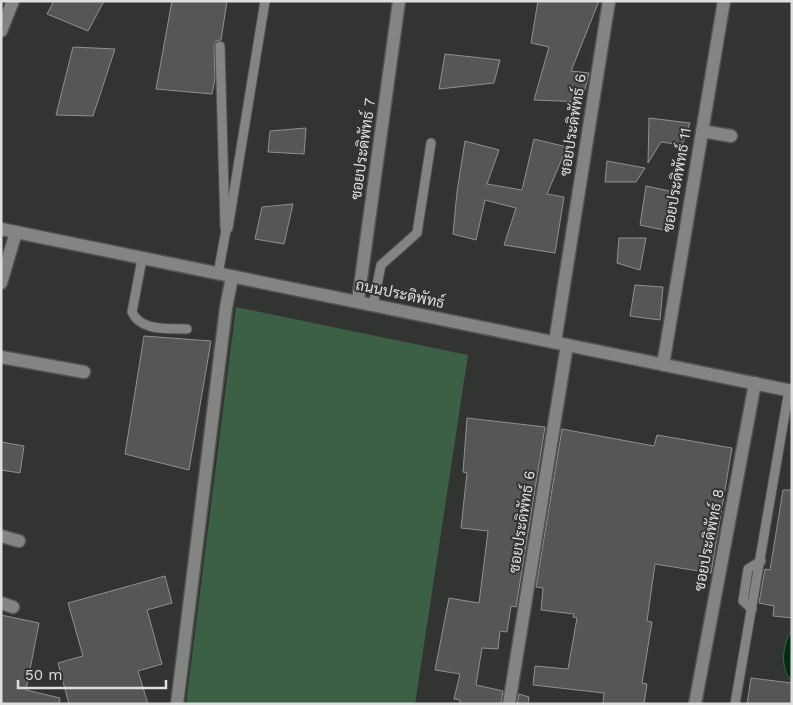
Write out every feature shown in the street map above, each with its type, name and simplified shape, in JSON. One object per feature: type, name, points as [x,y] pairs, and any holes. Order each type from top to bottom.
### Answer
[{"type":"street","points":[[1,30],[13,1]]},
{"type":"street","name":"ซอยประดิพัทธ์ 7","points":[[358,301],[398,1]]},
{"type":"street","name":"ซอยประดิพัทธ์ 6","points":[[509,704],[609,1]]},
{"type":"street","name":"ซอยประดิพัทธ์ 11","points":[[663,365],[724,1]]},
{"type":"street","points":[[702,131],[731,136]]},
{"type":"street","name":"ถนนประดิพัทธ์","points":[[1,229],[791,390]]},
{"type":"street","points":[[1,283],[16,232]]},
{"type":"street","points":[[177,704],[226,308],[232,276]]},
{"type":"street","points":[[1,356],[84,372]]},
{"type":"street","name":"ซอยประดิพัทธ์ 8","points":[[695,704],[755,383]]},
{"type":"street","points":[[1,536],[19,541]]},
{"type":"lane","points":[[218,274],[226,230],[228,228],[264,1]]},
{"type":"lane","points":[[220,46],[224,228],[226,230]]},
{"type":"lane","points":[[373,305],[381,265],[417,233],[431,143]]},
{"type":"lane","points":[[142,259],[132,312],[135,319],[150,327],[187,329]]},
{"type":"lane","points":[[735,704],[752,610],[743,601],[748,568],[760,561],[791,390]]},
{"type":"shaded area","points":[[236,307],[468,355],[415,704],[186,704]]},
{"type":"shaded area","points":[[792,630],[792,678],[789,678],[784,666],[784,654],[786,641]]},
{"type":"building","points":[[54,1],[104,1],[88,31],[47,14]]},
{"type":"building","points":[[172,1],[227,1],[221,40],[216,41],[214,46],[215,78],[212,94],[156,89]]},
{"type":"building","points":[[538,1],[599,1],[571,71],[589,73],[582,102],[534,100],[549,47],[531,43]]},
{"type":"building","points":[[73,47],[115,49],[93,116],[56,115]]},
{"type":"building","points":[[445,54],[500,60],[494,83],[439,89]]},
{"type":"building","points":[[649,118],[690,123],[682,145],[661,142],[648,163]]},
{"type":"building","points":[[306,128],[304,154],[268,152],[270,131]]},
{"type":"building","points":[[534,139],[567,147],[547,194],[564,197],[555,253],[504,245],[516,208],[485,200],[476,240],[453,234],[465,141],[499,150],[487,184],[522,190]]},
{"type":"building","points":[[607,161],[645,168],[636,182],[605,182]]},
{"type":"building","points":[[646,186],[674,192],[668,231],[640,225]]},
{"type":"building","points":[[293,204],[284,244],[255,239],[262,207]]},
{"type":"building","points":[[619,238],[646,238],[640,270],[617,263]]},
{"type":"building","points":[[635,285],[663,287],[660,320],[630,316]]},
{"type":"building","points":[[144,336],[211,341],[189,470],[125,454]]},
{"type":"building","points":[[467,418],[545,427],[516,607],[511,606],[507,632],[500,631],[498,649],[482,648],[476,685],[503,691],[501,704],[460,704],[460,700],[454,699],[460,674],[435,670],[449,598],[479,603],[488,531],[461,528],[467,473],[463,472]]},
{"type":"building","points":[[562,429],[654,446],[657,435],[732,448],[711,573],[655,564],[647,621],[652,622],[642,683],[647,684],[644,704],[603,704],[604,693],[533,685],[535,666],[568,669],[577,618],[573,617],[574,614],[541,610],[543,588],[536,587]]},
{"type":"building","points":[[1,442],[24,446],[20,473],[1,470]]},
{"type":"building","points":[[783,490],[792,490],[792,618],[773,616],[774,606],[759,603],[765,569],[770,570]]},
{"type":"building","points":[[165,576],[172,603],[147,610],[162,664],[138,671],[148,704],[69,704],[58,663],[83,656],[68,603]]},
{"type":"building","points":[[1,615],[39,623],[26,690],[60,698],[59,704],[1,704]]},
{"type":"building","points":[[751,678],[792,683],[792,704],[747,704]]},
{"type":"building","points":[[519,694],[529,697],[528,704],[517,704]]}]
